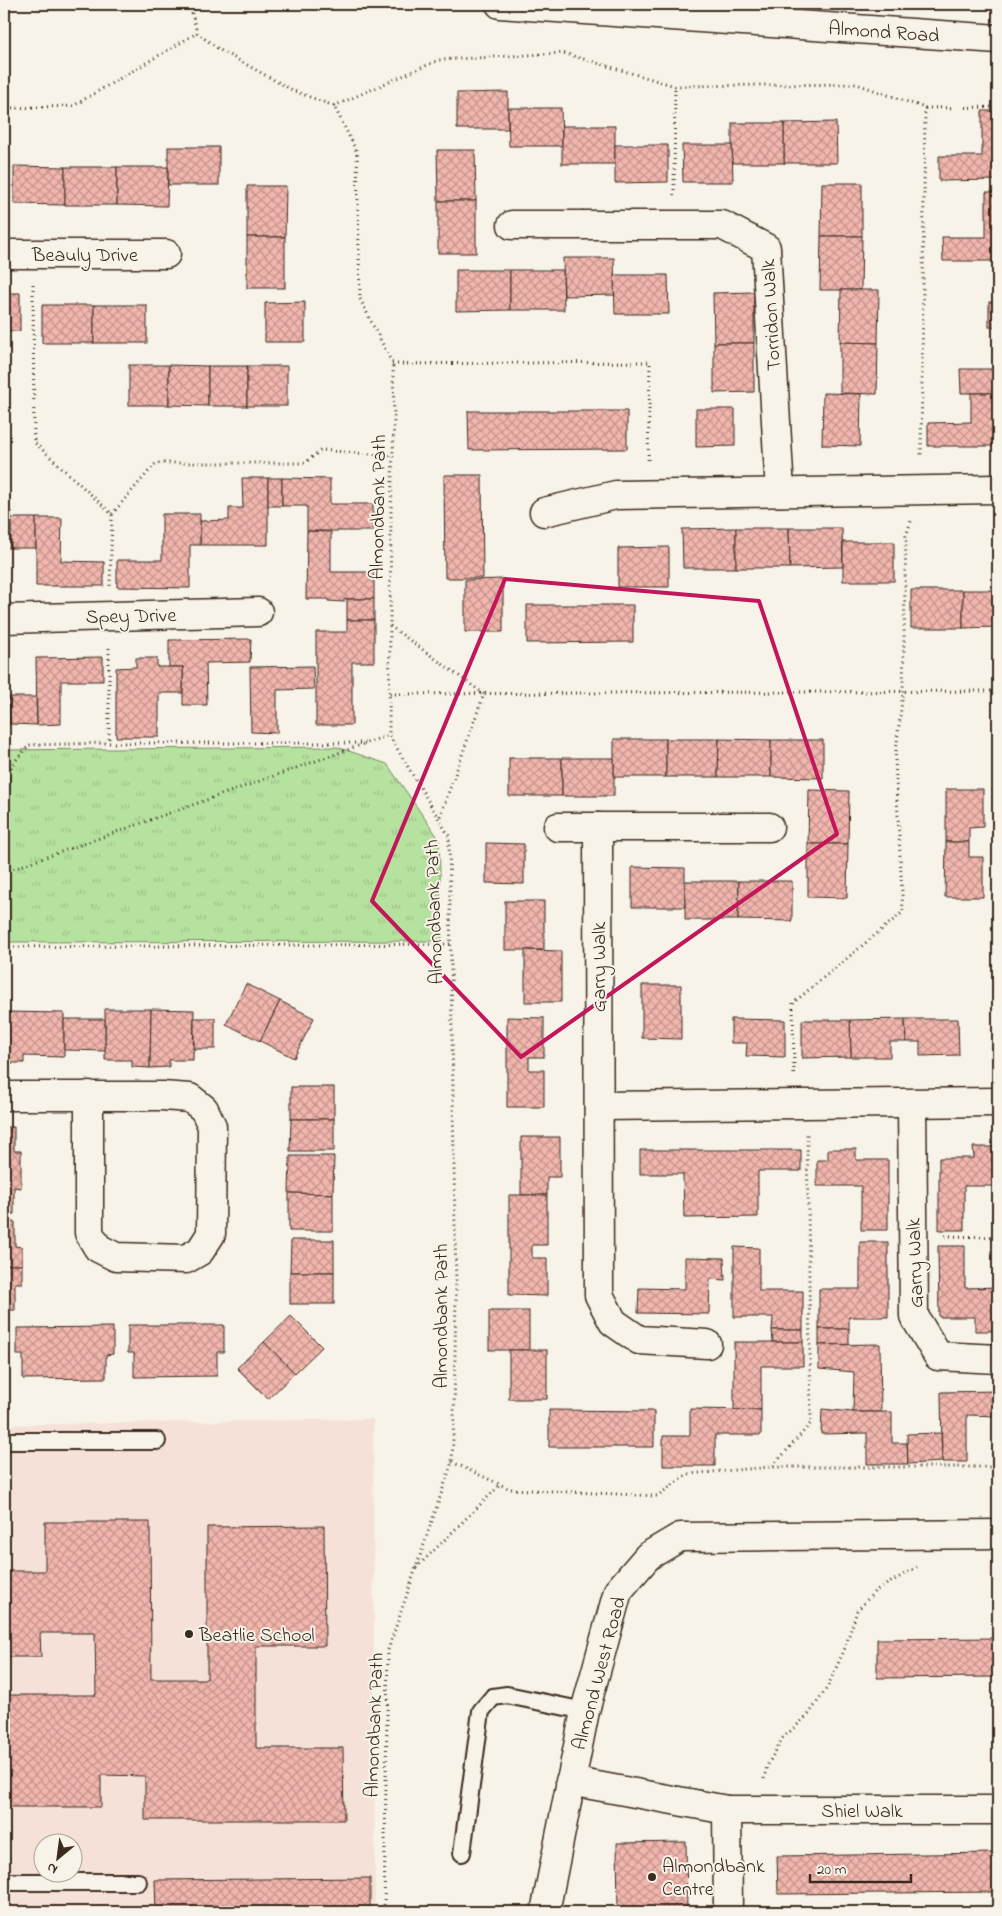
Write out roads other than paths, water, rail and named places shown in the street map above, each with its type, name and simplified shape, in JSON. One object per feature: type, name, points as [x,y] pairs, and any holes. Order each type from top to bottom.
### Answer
[{"type":"street","name":"Almond Road","points":[[500,4],[998,39]]},
{"type":"street","name":"Torridon Walk","points":[[512,225],[722,225],[766,248],[780,492]]},
{"type":"street","name":"Beauly Drive","points":[[5,254],[166,254]]},
{"type":"street","points":[[544,512],[616,495],[998,489]]},
{"type":"street","name":"Spey Drive","points":[[4,619],[258,612]]},
{"type":"street","points":[[558,827],[769,827]]},
{"type":"street","name":"Garry Walk","points":[[598,827],[599,1295],[613,1322],[639,1340],[707,1344]]},
{"type":"street","points":[[4,1096],[89,1095],[190,1098],[204,1109],[212,1126],[210,1234],[200,1251],[186,1259],[116,1257],[98,1248],[89,1233],[89,1095]]},
{"type":"street","points":[[598,1106],[998,1102]]},
{"type":"street","name":"Garry Walk","points":[[912,1104],[914,1316],[938,1356],[998,1359]]},
{"type":"street","name":"Almond West Road","points":[[545,1912],[585,1711],[618,1591],[648,1556],[680,1537],[998,1534]]},
{"type":"street","name":"Shiel Walk","points":[[570,1780],[727,1810],[998,1810]]},
{"type":"street","points":[[727,1810],[728,1912]]},
{"type":"lane","points":[[4,1441],[157,1441]]},
{"type":"lane","points":[[462,1853],[481,1711],[493,1697],[507,1695],[585,1711]]},
{"type":"lane","points":[[4,1882],[138,1882]]},
{"type":"place","name":"Beatlie School","points":[[189,1634]]},
{"type":"place","name":"Almondbank Centre","points":[[652,1877]]}]
